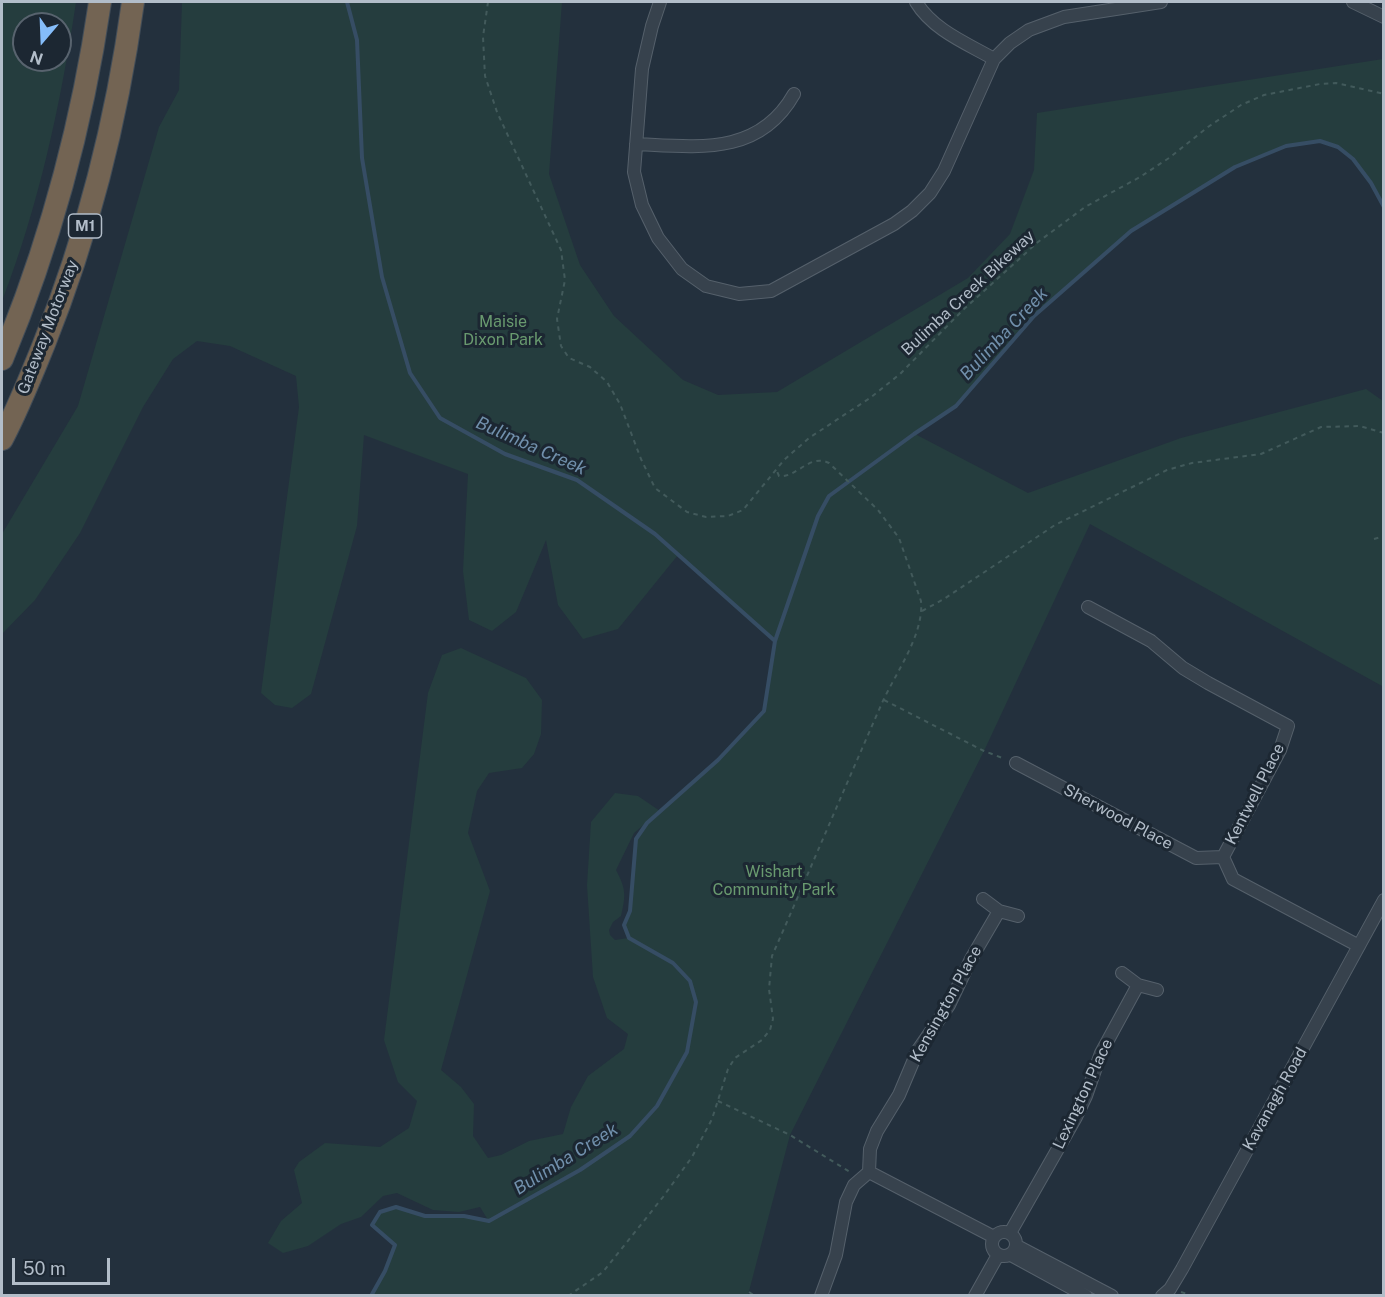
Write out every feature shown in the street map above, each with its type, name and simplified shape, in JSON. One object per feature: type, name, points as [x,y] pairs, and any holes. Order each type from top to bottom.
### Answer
[{"type":"highway","name":"Gateway Motorway","points":[[2,359],[36,273],[74,145],[100,2]]},
{"type":"highway","name":"Gateway Motorway","points":[[2,439],[59,306],[97,188],[124,67],[133,2]]},
{"type":"street","points":[[660,2],[642,69],[634,172],[642,205],[658,238],[682,269],[706,286],[739,294],[771,291],[894,224],[912,211],[930,193],[944,171],[994,59],[1010,43],[1029,30],[1047,22],[1076,15],[1161,2]]},
{"type":"street","points":[[916,2],[932,21],[946,32],[994,59]]},
{"type":"street","points":[[1074,2],[1076,15]]},
{"type":"street","points":[[1353,2],[1383,16]]},
{"type":"street","points":[[636,144],[705,147],[747,138],[765,128],[786,109],[794,94]]},
{"type":"street","name":"Kentwell Place","points":[[1088,607],[1151,641],[1183,668],[1208,683],[1288,726],[1280,750],[1223,857],[1233,879],[1359,946]]},
{"type":"street","name":"Sherwood Place","points":[[1016,763],[1196,858],[1223,857]]},
{"type":"street","points":[[984,899],[999,910],[1018,916]]},
{"type":"street","name":"Kavanagh Road","points":[[1162,1296],[1182,1269],[1383,900]]},
{"type":"street","name":"Kensington Place","points":[[821,1296],[836,1255],[846,1202],[854,1185],[865,1176],[870,1149],[877,1131],[899,1095],[918,1050],[949,1005],[971,959],[999,910]]},
{"type":"street","points":[[1122,973],[1138,985],[1157,990]]},
{"type":"street","name":"Lexington Place","points":[[1010,1233],[1076,1117],[1101,1053],[1138,985]]},
{"type":"street","points":[[865,1176],[994,1238]]},
{"type":"street","points":[[975,1296],[1008,1252],[1016,1239],[1010,1233],[998,1233],[992,1247],[1008,1252],[1112,1296]]},
{"type":"street","points":[[1008,1252],[1086,1296]]},
{"type":"path","name":"Bulimba Creek Bikeway","points":[[488,2],[483,37],[485,76],[502,123],[561,250],[565,280],[557,319],[557,332],[561,346],[569,358],[590,367],[607,382],[620,404],[655,488],[687,513],[706,517],[728,516],[743,510],[776,469],[809,438],[870,398],[900,374],[963,310],[1038,242],[1085,207],[1169,158],[1208,127],[1241,105],[1264,95],[1320,84],[1345,84],[1383,94]]},
{"type":"path","points":[[922,611],[944,599],[1055,525],[1167,470],[1192,463],[1261,454],[1321,428],[1360,426],[1383,433]]},
{"type":"path","points":[[568,1296],[603,1272],[663,1197],[692,1157],[712,1119],[728,1069],[735,1058],[762,1040],[770,1030],[773,1019],[769,989],[772,956],[884,700],[919,628],[921,601],[899,538],[878,510],[860,491],[823,460],[813,461],[786,476],[779,476],[776,469]]},
{"type":"path","points":[[1374,539],[1383,536]]},
{"type":"path","points":[[884,700],[984,751],[1016,763]]},
{"type":"path","points":[[718,1101],[790,1135],[865,1176]]},
{"type":"path","points":[[749,1292],[755,1296]]},
{"type":"green space","points":[[2,2],[76,2],[72,25],[72,12],[12,12],[12,72],[64,72],[38,191],[2,301]]},
{"type":"green space","points":[[182,2],[562,2],[549,174],[580,265],[614,316],[683,380],[718,395],[777,392],[968,278],[1010,234],[1034,170],[1037,113],[1383,59],[1383,207],[1371,183],[1353,159],[1338,147],[1320,141],[1286,146],[1235,167],[1131,231],[1034,316],[956,406],[915,434],[1028,493],[1181,438],[1366,389],[1383,401],[1382,686],[1090,524],[984,751],[790,1135],[748,1295],[371,1295],[385,1271],[395,1245],[372,1225],[380,1212],[396,1207],[425,1216],[464,1216],[488,1220],[480,1207],[459,1212],[433,1210],[397,1193],[383,1196],[361,1217],[341,1224],[308,1246],[283,1253],[268,1243],[281,1221],[302,1203],[294,1170],[299,1162],[325,1143],[380,1147],[409,1128],[417,1101],[398,1082],[384,1040],[428,693],[442,655],[461,648],[526,678],[542,700],[541,734],[534,754],[522,768],[489,773],[477,791],[468,833],[490,891],[441,1070],[461,1087],[474,1104],[473,1136],[488,1158],[501,1155],[529,1141],[563,1134],[571,1107],[588,1076],[624,1049],[628,1034],[607,1018],[593,977],[587,885],[591,822],[615,793],[638,796],[660,811],[718,760],[764,711],[775,640],[678,555],[618,629],[583,639],[558,605],[546,540],[516,612],[492,631],[469,620],[463,571],[468,474],[364,435],[357,526],[311,694],[292,708],[275,705],[261,693],[299,407],[296,376],[230,346],[197,341],[173,359],[143,407],[80,533],[35,600],[2,634],[2,534],[78,406],[159,127],[179,90]],"holes":[[[647,822],[636,839],[630,911],[624,925],[628,938],[615,940],[609,930],[613,922],[621,916],[624,897],[622,882],[616,870],[634,833]]]},
{"type":"waterway","name":"Bulimba Creek","points":[[347,2],[357,40],[362,158],[382,277],[410,373],[440,418],[505,454],[577,480],[655,534],[775,641]]},
{"type":"waterway","name":"Bulimba Creek","points":[[371,1296],[385,1271],[395,1245],[372,1225],[380,1212],[396,1207],[425,1216],[464,1216],[489,1221],[580,1170],[630,1136],[657,1106],[687,1052],[696,1002],[690,981],[673,963],[629,938],[624,925],[630,911],[636,839],[647,823],[718,760],[764,711],[775,641],[818,516],[829,496],[956,406],[1034,316],[1131,231],[1235,167],[1286,146],[1320,141],[1338,147],[1353,159],[1371,183],[1384,207]]},
{"type":"park label","name":"Maisie Dixon Park","points":[[503,331]]},
{"type":"park label","name":"Wishart Community Park","points":[[774,881]]}]
